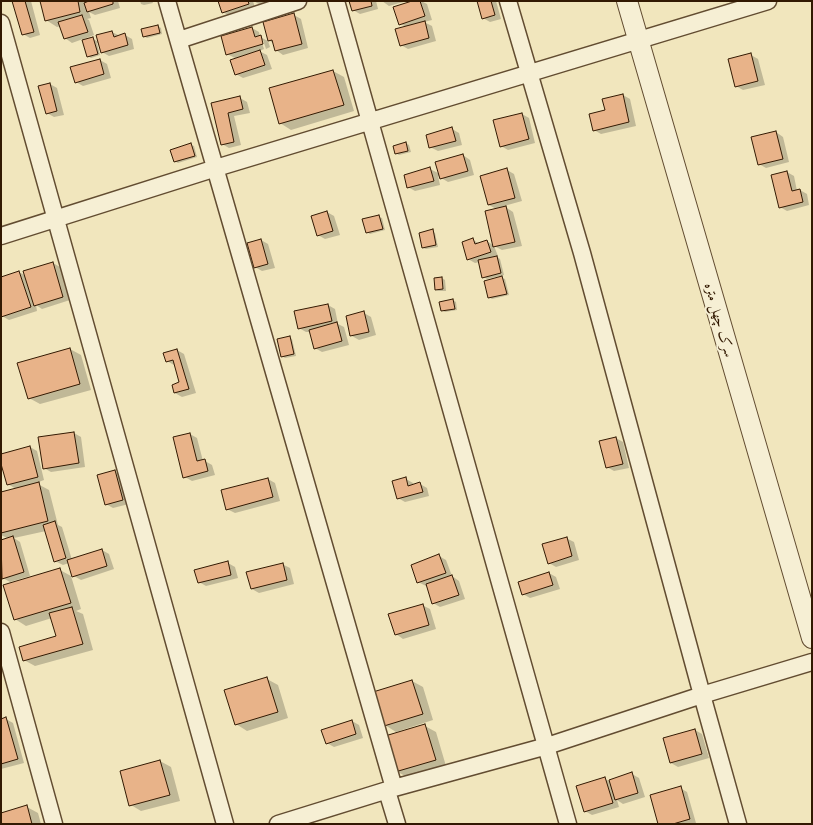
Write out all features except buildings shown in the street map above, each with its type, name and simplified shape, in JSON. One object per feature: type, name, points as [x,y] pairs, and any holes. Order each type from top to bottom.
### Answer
[{"type":"street","points":[[167,1],[216,168],[390,790],[397,824]]},
{"type":"street","points":[[179,40],[298,1]]},
{"type":"street","points":[[336,1],[568,824]]},
{"type":"street","points":[[508,1],[582,253],[738,824]]},
{"type":"street","name":"سرک چهل متره","points":[[627,1],[812,638]]},
{"type":"street","points":[[1,236],[216,168],[768,1]]},
{"type":"street","points":[[1,23],[226,824]]},
{"type":"street","points":[[1,632],[54,824]]},
{"type":"street","points":[[278,824],[547,746],[702,695],[812,662]]}]
